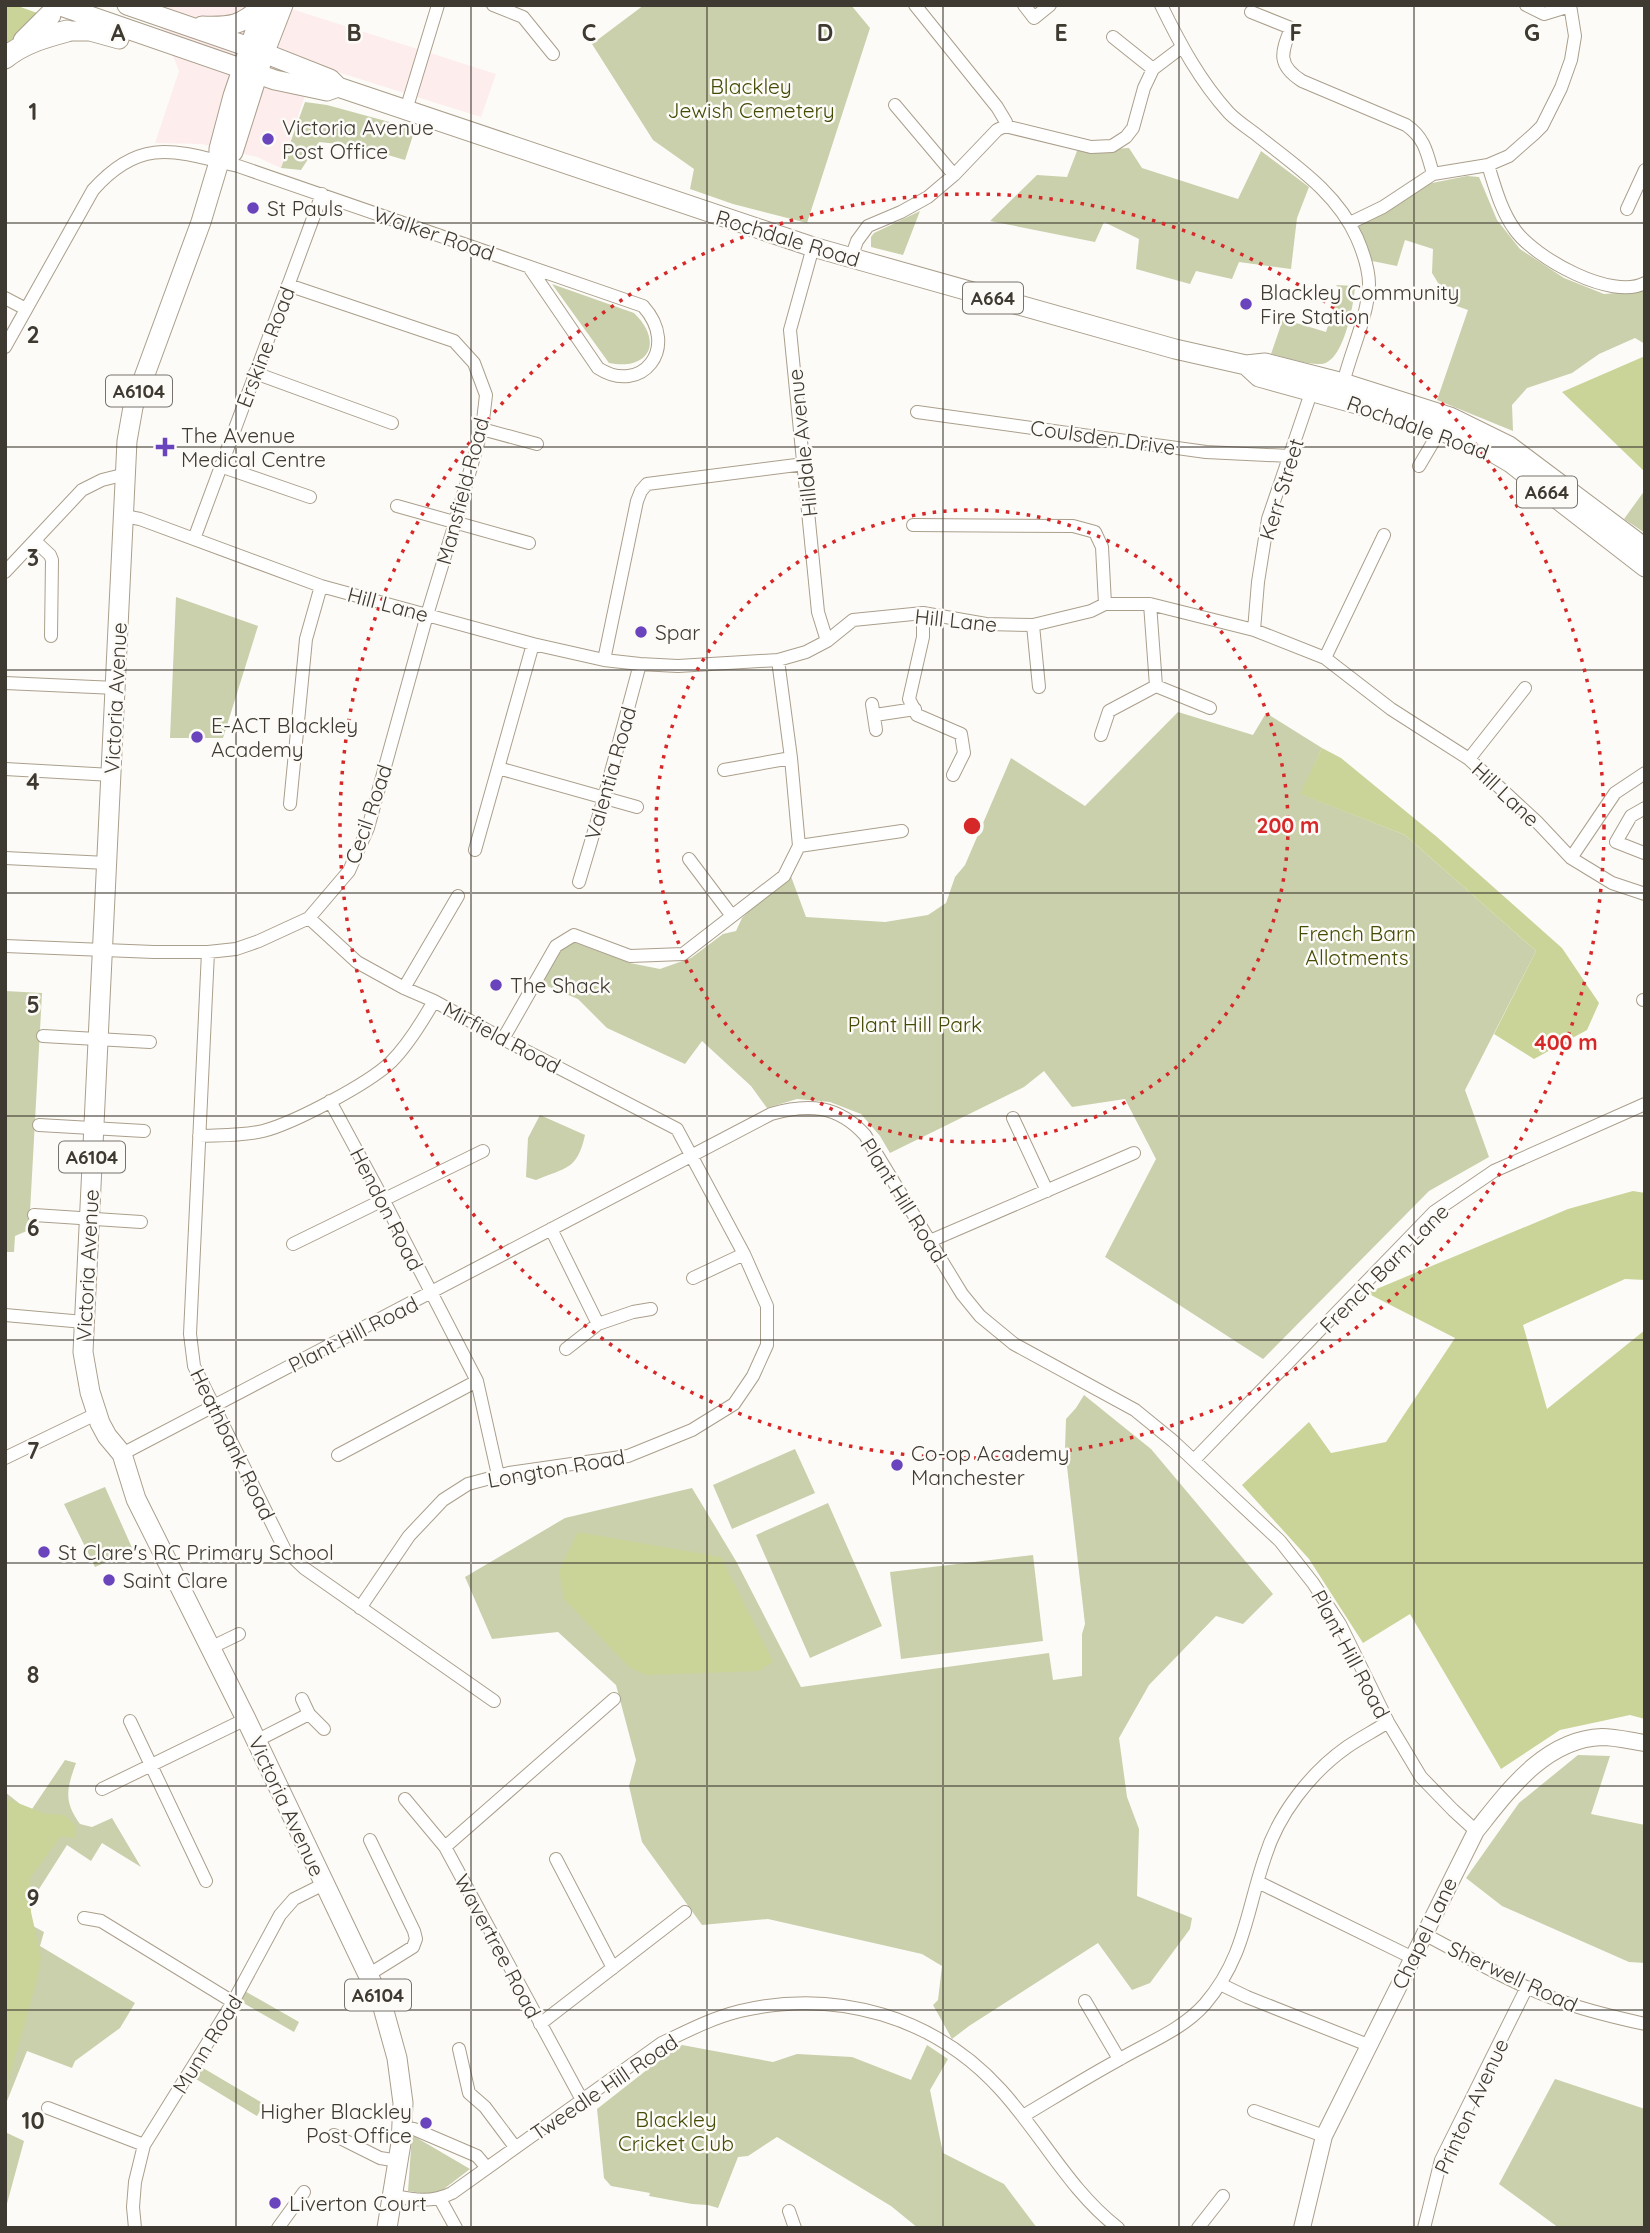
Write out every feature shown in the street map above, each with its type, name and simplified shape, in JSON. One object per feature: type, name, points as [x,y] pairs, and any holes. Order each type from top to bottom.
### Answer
[{"type":"highway","points":[[10,54],[54,9]]},
{"type":"highway","points":[[10,54],[44,37],[67,32]]},
{"type":"main road","points":[[95,5],[154,31],[163,41]]},
{"type":"main road","name":"A664","points":[[127,5],[183,25],[253,61]]},
{"type":"main road","points":[[183,25],[230,26],[249,19],[263,5]]},
{"type":"main road","name":"A6104","points":[[253,61],[263,5]]},
{"type":"main road","name":"A6104","points":[[253,61],[283,5]]},
{"type":"main road","name":"A664","points":[[54,9],[163,41],[216,60],[253,61]]},
{"type":"main road","points":[[67,32],[90,31],[163,53],[216,60]]},
{"type":"main road","name":"Rochdale Road","points":[[253,61],[327,91],[338,87],[813,247],[1175,349],[1246,365],[1259,377],[1314,383],[1341,390],[1375,408],[1444,424],[1509,446],[1645,548]]},
{"type":"main road","name":"Victoria Avenue","points":[[253,61],[219,149],[219,162],[201,222],[133,407],[127,441],[84,1322],[85,1363],[96,1414],[107,1436],[122,1454],[136,1499],[257,1741],[382,2004],[396,2050],[403,2128],[387,2228]]},
{"type":"main road","name":"Rochdale Road","points":[[1444,424],[1511,463],[1645,567]]},
{"type":"street","points":[[405,110],[438,5]]},
{"type":"street","points":[[493,5],[523,17],[553,54]]},
{"type":"street","points":[[915,5],[997,107],[1006,122],[1005,126]]},
{"type":"street","points":[[1024,5],[1034,18],[1050,5]]},
{"type":"street","points":[[1161,5],[1187,57],[1230,114],[1317,183],[1334,200],[1350,223],[1362,248],[1369,285],[1341,390]]},
{"type":"street","points":[[1350,223],[1383,207],[1433,174],[1488,165],[1519,148],[1542,126],[1561,88],[1571,60],[1574,36],[1570,5],[1544,14],[1526,5]]},
{"type":"street","points":[[1251,12],[1291,28],[1283,58],[1292,74],[1406,125],[1417,133],[1425,144],[1433,174]]},
{"type":"street","points":[[1113,37],[1153,69]]},
{"type":"street","points":[[851,257],[857,241],[868,226],[915,205],[954,175],[997,130],[1005,126],[1091,147],[1112,146],[1126,137],[1133,128],[1144,88],[1153,69],[1182,47]]},
{"type":"street","points":[[895,105],[954,175]]},
{"type":"street","name":"Walker Road","points":[[5,347],[93,190],[112,171],[138,156],[164,151],[176,151],[219,162],[322,194],[643,306],[657,325],[659,336],[656,357],[650,365],[629,376],[607,374],[598,368],[529,267]]},
{"type":"street","points":[[1488,165],[1498,199],[1514,230],[1530,247],[1556,265],[1598,282],[1627,288],[1645,283]]},
{"type":"street","points":[[1627,209],[1640,193],[1645,170]]},
{"type":"street","name":"Erskine Road","points":[[194,539],[322,194]]},
{"type":"street","name":"Hilldale Avenue","points":[[813,247],[790,330],[818,612],[827,641]]},
{"type":"street","name":"Mansfield Road","points":[[288,285],[453,341],[474,363],[486,395],[482,429],[427,615]]},
{"type":"street","points":[[5,298],[26,309]]},
{"type":"street","points":[[255,373],[391,423]]},
{"type":"street","name":"Kerr Street","points":[[1254,630],[1268,519],[1314,383]]},
{"type":"street","name":"Coulsden Drive","points":[[917,412],[1206,452],[1290,456]]},
{"type":"street","points":[[1419,466],[1444,424]]},
{"type":"street","points":[[482,429],[537,444]]},
{"type":"street","points":[[604,660],[637,501],[647,484],[804,464]]},
{"type":"street","points":[[220,466],[310,497]]},
{"type":"street","points":[[5,572],[82,490],[102,480],[126,474]]},
{"type":"street","points":[[397,506],[529,543]]},
{"type":"street","name":"Hill Lane","points":[[124,516],[140,519],[321,586],[533,644],[604,660],[640,664],[678,666],[778,660],[806,652],[827,641],[853,620],[923,613],[986,624],[1033,625],[1091,611],[1105,604],[1150,604],[1254,630],[1325,657],[1391,709],[1469,759],[1570,858],[1612,883],[1645,894]]},
{"type":"street","points":[[914,525],[1073,526],[1095,533],[1102,547],[1105,604]]},
{"type":"street","points":[[1325,657],[1384,535]]},
{"type":"street","points":[[35,541],[52,560],[51,636]]},
{"type":"street","points":[[290,804],[306,639],[321,586]]},
{"type":"street","points":[[1150,604],[1156,686]]},
{"type":"street","points":[[923,613],[923,637],[909,699],[917,715],[961,734],[964,753],[953,775]]},
{"type":"street","name":"Cecil Road","points":[[5,946],[208,952],[248,945],[309,918],[349,871],[368,828],[427,615]]},
{"type":"street","points":[[1033,625],[1039,687]]},
{"type":"street","points":[[475,850],[533,644]]},
{"type":"street","points":[[503,1040],[555,946],[574,935],[630,956],[683,954],[784,876],[799,846],[778,660]]},
{"type":"street","name":"Valentia Road","points":[[579,882],[640,664]]},
{"type":"street","points":[[5,683],[116,688]]},
{"type":"street","points":[[1156,686],[1210,708]]},
{"type":"street","points":[[1101,736],[1109,711],[1156,686]]},
{"type":"street","points":[[1469,759],[1525,688]]},
{"type":"street","points":[[876,730],[874,709],[915,709]]},
{"type":"street","points":[[724,770],[791,758]]},
{"type":"street","points":[[498,768],[637,807]]},
{"type":"street","points":[[5,769],[111,775]]},
{"type":"street","points":[[1570,858],[1615,793],[1645,773]]},
{"type":"street","points":[[1644,853],[1616,842],[1631,816],[1645,808]]},
{"type":"street","points":[[799,846],[902,831]]},
{"type":"street","points":[[5,858],[107,863]]},
{"type":"street","points":[[688,859],[732,916]]},
{"type":"street","points":[[404,988],[458,896]]},
{"type":"street","name":"Mirfield Road","points":[[309,918],[357,962],[677,1129],[693,1156]]},
{"type":"street","name":"Heathbank Road","points":[[208,952],[190,1341],[194,1366],[285,1549],[304,1568],[494,1701]]},
{"type":"street","points":[[199,1136],[249,1134],[271,1129],[330,1101],[391,1062],[434,1001]]},
{"type":"street","points":[[43,1036],[150,1042]]},
{"type":"street","name":"Hendon Road","points":[[330,1101],[477,1381],[498,1475]]},
{"type":"street","name":"French Barn Lane","points":[[1194,1460],[1434,1212],[1494,1171],[1645,1104]]},
{"type":"street","name":"Plant Hill Road","points":[[122,1454],[771,1114],[792,1108],[810,1107],[833,1113],[848,1120],[865,1135],[962,1294],[996,1330],[1014,1344],[1135,1410],[1194,1460],[1280,1541],[1339,1624],[1388,1722],[1420,1777],[1476,1831]]},
{"type":"street","points":[[1013,1118],[1047,1191]]},
{"type":"street","points":[[39,1125],[145,1131]]},
{"type":"street","points":[[293,1244],[483,1152]]},
{"type":"street","points":[[930,1241],[1134,1153]]},
{"type":"street","name":"Longton Road","points":[[360,1608],[409,1536],[443,1500],[468,1484],[498,1475],[628,1456],[692,1430],[734,1404],[754,1376],[767,1345],[767,1306],[744,1254],[693,1156]]},
{"type":"street","points":[[34,1215],[141,1222]]},
{"type":"street","points":[[551,1229],[598,1324]]},
{"type":"street","points":[[693,1278],[744,1254]]},
{"type":"street","points":[[566,1349],[598,1324],[651,1309]]},
{"type":"street","points":[[5,1315],[84,1322]]},
{"type":"street","points":[[338,1455],[477,1381]]},
{"type":"street","points":[[5,1458],[96,1414]]},
{"type":"street","points":[[211,1648],[239,1634]]},
{"type":"street","points":[[302,1699],[309,1714],[324,1729]]},
{"type":"street","points":[[446,1847],[614,1699]]},
{"type":"street","points":[[257,1741],[309,1714]]},
{"type":"street","points":[[102,1789],[246,1719]]},
{"type":"street","points":[[130,1721],[206,1881]]},
{"type":"street","points":[[1023,2116],[1180,2026],[1203,2006],[1231,1967],[1241,1943],[1270,1843],[1280,1822],[1317,1773],[1345,1748],[1388,1722]]},
{"type":"street","name":"Chapel Lane","points":[[1302,2228],[1324,2136],[1476,1831],[1500,1800],[1534,1765],[1560,1749],[1594,1738],[1645,1743]]},
{"type":"street","name":"Wavertree Road","points":[[405,1799],[446,1847],[582,2100]]},
{"type":"street","points":[[368,1975],[413,1947],[416,1940],[370,1840]]},
{"type":"street","points":[[556,1859],[613,1968]]},
{"type":"street","points":[[1258,1882],[1413,1958]]},
{"type":"street","name":"Munn Road","points":[[135,2228],[135,2182],[144,2145],[233,2002],[286,1906],[324,1884]]},
{"type":"street","points":[[540,2024],[685,1912]]},
{"type":"street","points":[[84,1918],[101,1921],[233,2002]]},
{"type":"street","name":"Sherwell Road","points":[[1424,1934],[1564,2003],[1605,2016],[1645,2024]]},
{"type":"street","points":[[1220,1984],[1368,2045]]},
{"type":"street","name":"Printon Avenue","points":[[1424,2228],[1441,2160],[1527,1987]]},
{"type":"street","points":[[1085,2001],[1119,2059]]},
{"type":"street","name":"Tweedle Hill Road","points":[[440,2199],[662,2043],[694,2027],[752,2009],[811,2003],[878,2013],[908,2023],[939,2038],[979,2067],[1023,2116],[1066,2175],[1111,2226]]},
{"type":"street","points":[[459,2049],[469,2094],[485,2107],[515,2147]]},
{"type":"street","points":[[48,2108],[144,2145]]},
{"type":"street","points":[[1254,2111],[1324,2136]]},
{"type":"street","points":[[403,2128],[414,2129],[477,2156],[487,2168]]},
{"type":"street","points":[[334,2135],[380,2158],[399,2161]]},
{"type":"street","points":[[278,2228],[303,2192]]},
{"type":"street","points":[[393,2196],[426,2201],[440,2199],[456,2228]]},
{"type":"street","points":[[1198,2228],[1223,2196]]},
{"type":"street","points":[[789,2211],[795,2228]]},
{"type":"shaded area","points":[[152,5],[279,5],[496,74],[481,117],[315,65],[281,168],[257,157],[202,144],[155,143],[179,71]]},
{"type":"green space","points":[[5,5],[15,5],[40,14],[5,46]]},
{"type":"green space","name":"Blackley Jewish Cemetery","points":[[644,5],[851,5],[870,28],[807,223],[733,204],[690,189],[694,169],[653,140],[592,44]]},
{"type":"green space","points":[[305,102],[327,105],[415,129],[405,160],[357,146],[319,142],[301,170],[281,168]]},
{"type":"green space","points":[[1129,148],[1142,168],[1238,199],[1261,151],[1309,187],[1297,218],[1291,269],[1239,262],[1232,279],[1196,271],[1190,284],[1136,269],[1139,239],[1104,222],[1095,242],[990,221],[1037,175],[1067,177],[1077,151]]},
{"type":"green space","points":[[1467,176],[1479,177],[1497,220],[1520,249],[1564,278],[1604,294],[1645,291],[1645,344],[1635,338],[1599,354],[1572,373],[1527,388],[1512,405],[1513,431],[1437,400],[1468,310],[1451,304],[1432,273],[1433,249],[1405,240],[1397,266],[1367,260],[1355,224],[1417,189]]},
{"type":"green space","points":[[920,211],[903,255],[871,247],[874,233]]},
{"type":"green space","points":[[552,284],[634,313],[648,334],[648,352],[634,363],[609,363]]},
{"type":"green space","points":[[1336,285],[1355,286],[1346,331],[1336,354],[1321,364],[1271,354],[1283,319],[1326,332],[1340,289]]},
{"type":"green space","points":[[1645,356],[1645,472],[1562,392]]},
{"type":"green space","points":[[1645,490],[1645,533],[1624,519]]},
{"type":"green space","points":[[176,597],[258,626],[223,738],[170,738]]},
{"type":"green space","points":[[1178,712],[1253,735],[1266,713],[1322,748],[1301,794],[1405,835],[1536,951],[1465,1090],[1489,1157],[1429,1191],[1263,1359],[1105,1257],[1156,1159],[1125,1099],[1072,1107],[1044,1071],[1024,1087],[890,1153],[880,1136],[861,1114],[830,1102],[797,1099],[767,1108],[751,1086],[702,1041],[685,1064],[607,1028],[578,999],[540,983],[557,951],[573,942],[630,963],[660,969],[691,958],[723,934],[736,931],[742,918],[789,871],[806,917],[885,922],[928,915],[946,903],[955,877],[965,865],[1011,758],[1085,806]]},
{"type":"green space","points":[[1322,748],[1341,758],[1437,837],[1562,948],[1599,1003],[1587,1030],[1534,1059],[1494,1034],[1536,951],[1405,835],[1300,794]]},
{"type":"green space","points":[[5,991],[42,993],[29,1230],[15,1236],[14,1252],[5,1252]]},
{"type":"green space","points":[[540,1115],[585,1135],[578,1155],[569,1166],[536,1180],[526,1177],[528,1138]]},
{"type":"green space","points":[[1633,1191],[1645,1193],[1645,1280],[1625,1279],[1523,1325],[1547,1409],[1645,1330],[1645,1719],[1630,1715],[1560,1730],[1501,1769],[1410,1614],[1363,1643],[1309,1559],[1242,1485],[1309,1422],[1331,1453],[1386,1442],[1455,1338],[1367,1293],[1568,1209]]},
{"type":"green space","points":[[1084,1395],[1151,1449],[1273,1594],[1243,1624],[1216,1616],[1149,1685],[1119,1738],[1127,1797],[1139,1829],[1137,1896],[1192,1918],[1190,1929],[1150,1983],[1132,1990],[1098,1943],[952,2039],[933,2005],[938,2000],[942,1966],[922,1954],[768,1919],[702,1925],[642,1842],[629,1786],[636,1760],[616,1685],[558,1632],[492,1639],[465,1577],[565,1518],[692,1488],[736,1561],[801,1687],[1049,1653],[1053,1680],[1082,1676],[1082,1634],[1085,1624],[1065,1449],[1066,1419]]},
{"type":"green space","points":[[795,1449],[815,1493],[732,1529],[713,1485]]},
{"type":"green space","points":[[105,1487],[133,1550],[95,1567],[64,1504]]},
{"type":"green space","points":[[828,1503],[882,1626],[810,1658],[756,1535]]},
{"type":"green space","points":[[578,1532],[721,1557],[773,1662],[759,1671],[646,1675],[629,1667],[564,1599],[559,1571]]},
{"type":"green space","points":[[1033,1555],[1043,1641],[901,1659],[890,1572]]},
{"type":"green space","points":[[1578,1755],[1610,1756],[1591,1814],[1645,1825],[1645,1963],[1629,1962],[1502,1906],[1466,1878],[1519,1803]]},
{"type":"green space","points":[[65,1760],[76,1763],[68,1794],[71,1808],[80,1824],[92,1827],[112,1818],[141,1867],[102,1843],[91,1861],[67,1845],[20,1919],[44,1932],[40,1946],[135,2003],[120,2028],[75,2061],[72,2068],[27,2051],[5,2106],[5,1792],[30,1812]]},
{"type":"green space","points":[[5,1798],[46,1814],[65,1815],[76,1826],[75,1838],[61,1836],[30,1878],[31,1912],[41,1957],[5,2092]]},
{"type":"green space","points":[[243,1990],[299,2022],[294,2032],[238,2000]]},
{"type":"green space","name":"Blackley Cricket Club","points":[[682,2045],[773,2062],[797,2054],[852,2057],[911,2080],[927,2045],[948,2059],[930,2090],[943,2153],[1004,2184],[1037,2228],[918,2228],[891,2206],[777,2137],[748,2156],[738,2157],[718,2208],[649,2196],[650,2193],[611,2186],[604,2178],[597,2109]]},
{"type":"green space","points":[[198,2065],[264,2104],[257,2116],[191,2076]]},
{"type":"green space","points":[[1555,2079],[1645,2109],[1645,2228],[1559,2228],[1499,2184]]},
{"type":"green space","points":[[5,2132],[24,2141],[5,2211]]},
{"type":"green space","points":[[412,2135],[470,2169],[436,2195],[408,2191]]},
{"type":"place","name":"Victoria Avenue Post Office","points":[[268,139]]},
{"type":"place","name":"St Pauls","points":[[253,208]]},
{"type":"place","name":"Blackley Community Fire Station","points":[[1246,304]]},
{"type":"place","name":"The Avenue Medical Centre","points":[[165,447]]},
{"type":"place","name":"Spar","points":[[641,632]]},
{"type":"place","name":"E-ACT Blackley Academy","points":[[197,737]]},
{"type":"place","name":"The Shack","points":[[496,985]]},
{"type":"place","name":"Co-op Academy Manchester","points":[[897,1465]]},
{"type":"place","name":"St Clare's RC Primary School","points":[[44,1552]]},
{"type":"place","name":"Saint Clare","points":[[109,1580]]},
{"type":"place","name":"Higher Blackley Post Office","points":[[426,2123]]},
{"type":"place","name":"Liverton Court","points":[[275,2203]]},
{"type":"park label","name":"French Barn Allotments","points":[[1357,945]]},
{"type":"park label","name":"Plant Hill Park","points":[[915,1024]]}]
